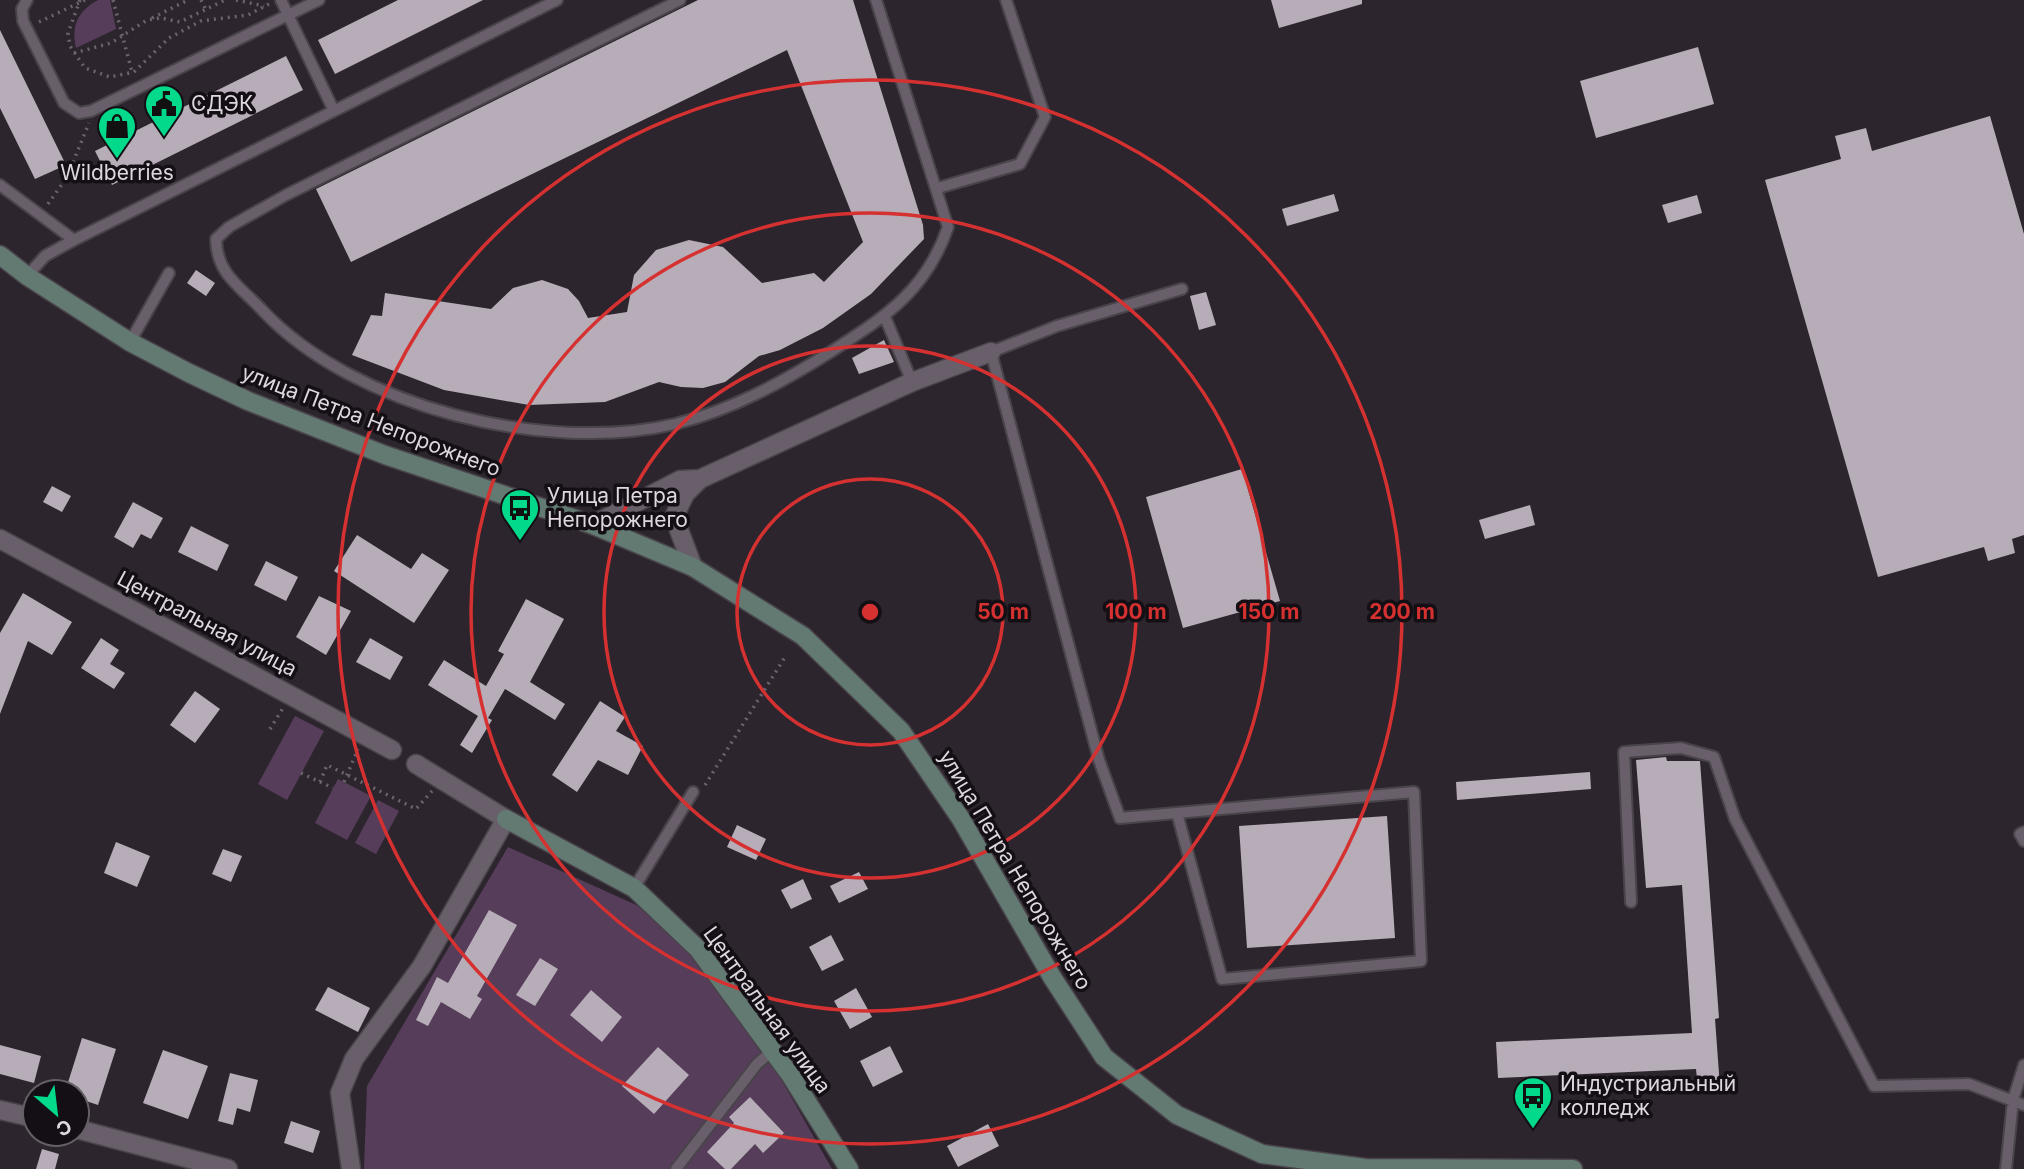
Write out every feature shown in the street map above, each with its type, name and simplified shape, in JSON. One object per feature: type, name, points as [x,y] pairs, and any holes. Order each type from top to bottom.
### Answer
[{"type":"street","name":"улица Петра Непорожнего","points":[[0,255],[27,276],[130,342],[248,401],[385,455],[593,525],[693,567],[803,636],[901,731],[961,819],[1052,977],[1104,1057],[1177,1115],[1262,1154],[1301,1160],[1365,1168],[1573,1169]]},
{"type":"street","points":[[693,567],[674,517],[685,494],[700,479],[912,382],[991,352]]},
{"type":"street","points":[[593,525],[680,480],[700,479]]},
{"type":"street","name":"Центральная улица","points":[[0,539],[392,750]]},
{"type":"street","name":"Центральная улица","points":[[416,764],[506,820],[635,888],[698,949],[773,1050],[849,1169]]},
{"type":"street","points":[[351,1169],[340,1093],[354,1059],[422,967],[506,820]]},
{"type":"street","points":[[0,1110],[21,1115]]},
{"type":"street","points":[[91,1133],[228,1169]]},
{"type":"lane","points":[[27,0],[22,16],[27,28],[64,103],[79,113],[91,111],[319,0]]},
{"type":"lane","points":[[281,0],[334,111]]},
{"type":"lane","points":[[27,276],[45,256],[74,240],[557,0]]},
{"type":"lane","points":[[680,0],[286,195],[229,227],[216,239],[216,258],[225,273],[280,329],[323,358],[384,391],[438,411],[493,425],[593,433],[675,424],[772,389],[885,317],[915,289],[942,246],[948,228],[938,188],[876,0]]},
{"type":"lane","points":[[938,188],[1020,164],[1045,117],[1006,0]]},
{"type":"lane","points":[[0,185],[74,240]]},
{"type":"lane","points":[[130,342],[169,273]]},
{"type":"lane","points":[[1177,813],[1223,979],[1422,961],[1415,792],[1120,818],[1099,760],[991,352],[1057,326],[1182,289]]},
{"type":"lane","points":[[885,317],[912,382]]},
{"type":"lane","points":[[1631,902],[1624,752],[1681,748],[1714,757],[1735,818],[1874,1086],[1969,1084],[2019,1102]]},
{"type":"lane","points":[[635,888],[693,792]]},
{"type":"lane","points":[[2024,832],[2020,834],[2024,841]]},
{"type":"lane","points":[[676,1169],[757,1064],[773,1050]]},
{"type":"lane","points":[[2006,1169],[2024,1065]]},
{"type":"path","points":[[113,0],[124,35],[135,89]]},
{"type":"path","points":[[74,53],[105,46],[147,20],[188,0]]},
{"type":"path","points":[[201,0],[206,9]]},
{"type":"path","points":[[147,20],[161,18],[180,22],[225,0]]},
{"type":"path","points":[[81,1],[68,33],[74,53],[85,68],[97,75],[110,77],[132,73],[146,64],[162,44],[182,31],[209,19],[248,15],[266,6],[236,0]]},
{"type":"path","points":[[27,28],[81,1]]},
{"type":"path","points":[[38,215],[67,177],[80,151],[91,111]]},
{"type":"path","points":[[693,792],[707,784],[785,657]]},
{"type":"path","points":[[270,729],[291,695]]},
{"type":"path","points":[[344,782],[365,735]]},
{"type":"path","points":[[320,782],[327,765],[416,809],[436,787]]},
{"type":"path","points":[[301,773],[333,788]]},
{"type":"shaded area","points":[[98,0],[110,0],[116,29],[76,48],[75,26],[85,9]]},
{"type":"shaded area","points":[[295,716],[324,731],[287,800],[258,784]]},
{"type":"shaded area","points":[[338,779],[371,796],[347,840],[315,823]]},
{"type":"shaded area","points":[[378,800],[399,811],[376,854],[355,843]]},
{"type":"shaded area","points":[[508,847],[676,923],[781,1079],[832,1169],[364,1169],[367,1086]]},
{"type":"building","points":[[398,0],[483,0],[335,74],[318,40]]},
{"type":"building","points":[[698,0],[853,0],[923,225],[924,239],[871,294],[823,328],[780,350],[759,356],[725,382],[703,388],[659,382],[605,402],[529,405],[444,390],[352,355],[371,315],[382,316],[385,293],[491,309],[513,288],[542,280],[568,289],[579,301],[588,318],[627,312],[634,275],[656,250],[689,240],[723,247],[762,283],[814,273],[824,282],[863,242],[787,50],[351,262],[316,189]]},
{"type":"building","points":[[1271,0],[1362,0],[1362,4],[1279,28]]},
{"type":"building","points":[[0,30],[66,165],[35,179],[0,108]]},
{"type":"building","points":[[1698,47],[1714,104],[1596,138],[1580,81]]},
{"type":"building","points":[[286,56],[303,90],[112,185],[95,151]]},
{"type":"building","points":[[1990,116],[2024,234],[2024,535],[2012,539],[2015,553],[1988,561],[1984,547],[1878,577],[1765,180],[1841,159],[1835,136],[1866,128],[1872,151]]},
{"type":"building","points":[[1334,194],[1339,211],[1287,226],[1282,209]]},
{"type":"building","points":[[1697,195],[1702,213],[1668,223],[1662,205]]},
{"type":"building","points":[[196,270],[215,283],[206,296],[187,283]]},
{"type":"building","points":[[1206,292],[1216,325],[1199,330],[1190,296]]},
{"type":"building","points":[[884,340],[894,362],[859,374],[852,358]]},
{"type":"building","points":[[1242,469],[1280,601],[1183,628],[1146,497]]},
{"type":"building","points":[[52,486],[71,496],[62,512],[43,502]]},
{"type":"building","points":[[133,502],[163,518],[151,539],[141,534],[133,548],[114,537]]},
{"type":"building","points":[[1530,505],[1535,525],[1485,539],[1479,520]]},
{"type":"building","points":[[191,526],[229,545],[217,571],[178,552]]},
{"type":"building","points":[[357,535],[411,569],[422,553],[449,570],[414,623],[334,571]]},
{"type":"building","points":[[266,561],[298,577],[286,601],[254,585]]},
{"type":"building","points":[[23,593],[72,622],[52,655],[28,641],[0,714],[0,633]]},
{"type":"building","points":[[319,596],[351,611],[326,655],[296,637]]},
{"type":"building","points":[[526,599],[564,619],[530,682],[565,704],[555,720],[505,689],[488,718],[492,720],[472,753],[460,745],[478,716],[428,685],[444,660],[486,686],[504,654],[498,651]]},
{"type":"building","points":[[101,638],[119,650],[110,664],[125,673],[114,689],[81,668]]},
{"type":"building","points":[[370,638],[403,657],[390,680],[356,662]]},
{"type":"building","points":[[195,691],[220,709],[195,743],[170,725]]},
{"type":"building","points":[[600,701],[625,717],[616,731],[643,746],[628,775],[598,760],[577,792],[552,775]]},
{"type":"building","points":[[1666,757],[1667,761],[1700,761],[1719,1018],[1715,1019],[1720,1087],[1698,1089],[1696,1069],[1498,1078],[1496,1042],[1692,1033],[1682,885],[1646,888],[1636,760]]},
{"type":"building","points":[[1590,772],[1591,789],[1457,800],[1456,782]]},
{"type":"building","points":[[1387,816],[1395,938],[1247,948],[1239,826]]},
{"type":"building","points":[[737,825],[766,839],[756,860],[727,847]]},
{"type":"building","points":[[116,842],[150,856],[137,887],[104,873]]},
{"type":"building","points":[[223,849],[242,856],[231,882],[212,874]]},
{"type":"building","points":[[859,872],[868,889],[839,903],[830,886]]},
{"type":"building","points":[[803,879],[812,899],[791,909],[781,890]]},
{"type":"building","points":[[489,910],[517,925],[477,996],[482,999],[470,1019],[441,1002],[428,1026],[416,1020],[437,977],[448,983]]},
{"type":"building","points":[[831,935],[844,960],[822,971],[809,947]]},
{"type":"building","points":[[540,958],[558,969],[535,1006],[516,995]]},
{"type":"building","points":[[328,987],[370,1008],[358,1032],[315,1010]]},
{"type":"building","points":[[856,988],[872,1017],[850,1029],[834,1001]]},
{"type":"building","points":[[591,990],[622,1017],[602,1042],[570,1015]]},
{"type":"building","points":[[82,1038],[116,1049],[98,1105],[91,1103],[91,1078],[69,1078]]},
{"type":"building","points":[[0,1045],[41,1056],[35,1078],[21,1080],[0,1074]]},
{"type":"building","points":[[890,1046],[903,1072],[873,1087],[860,1061]]},
{"type":"building","points":[[658,1047],[689,1075],[654,1114],[622,1086]]},
{"type":"building","points":[[163,1050],[208,1066],[188,1119],[143,1103]]},
{"type":"building","points":[[230,1073],[258,1080],[250,1112],[237,1108],[233,1125],[218,1121]]},
{"type":"building","points":[[750,1097],[784,1133],[763,1153],[755,1144],[731,1169],[725,1169],[707,1152],[734,1123],[729,1117]]},
{"type":"building","points":[[291,1121],[320,1131],[313,1153],[284,1143]]},
{"type":"building","points":[[988,1124],[999,1146],[958,1167],[947,1146]]},
{"type":"building","points":[[42,1149],[59,1154],[55,1169],[36,1169]]},
{"type":"place","name":"СДЭК","points":[[164,138]]},
{"type":"place","name":"Wildberries","points":[[117,160]]},
{"type":"place","name":"Улица Петра Непорожнего","points":[[520,542]]},
{"type":"place","name":"Индустриальный колледж","points":[[1533,1130]]}]
